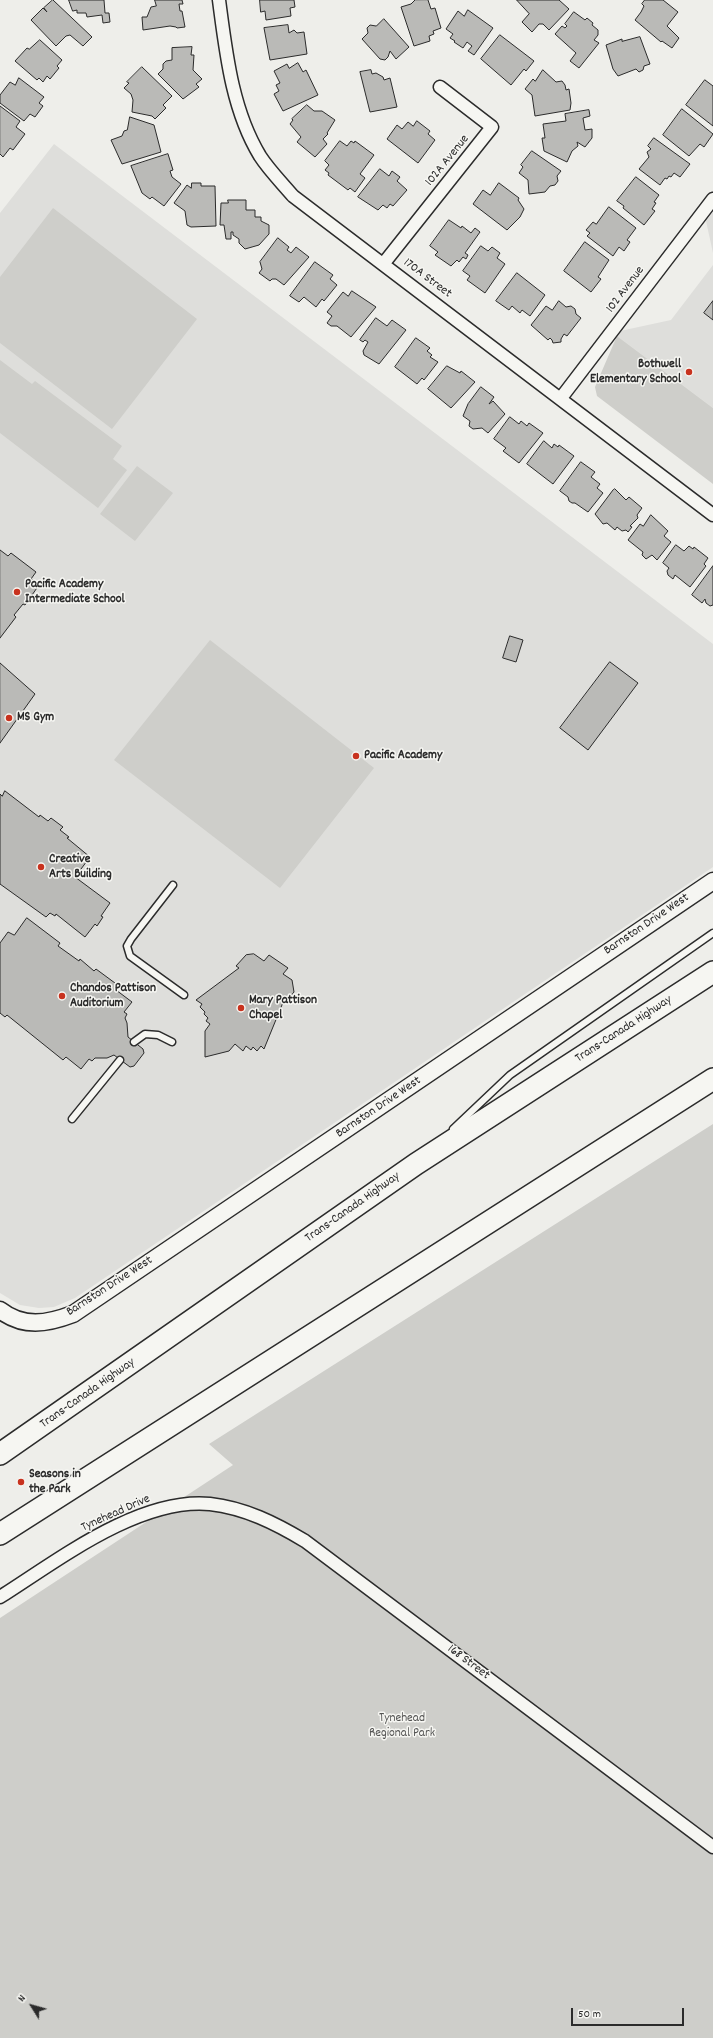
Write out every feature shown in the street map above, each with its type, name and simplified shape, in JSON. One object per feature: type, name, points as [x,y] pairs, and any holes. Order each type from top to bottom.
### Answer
[{"type":"highway","name":"Trans-Canada Highway","points":[[0,1454],[416,1164],[713,972]]},
{"type":"highway","points":[[0,1534],[713,1079]]},
{"type":"street","name":"170A Street","points":[[219,0],[224,42],[237,104],[246,129],[260,156],[293,196],[384,263],[713,515]]},
{"type":"street","name":"102A Avenue","points":[[384,263],[492,127],[440,86]]},
{"type":"street","name":"102 Avenue","points":[[561,398],[713,199]]},
{"type":"street","name":"Barnston Drive West","points":[[0,1310],[8,1316],[23,1322],[41,1323],[54,1321],[73,1314],[713,881]]},
{"type":"street","name":"Tynehead Drive","points":[[0,1597],[98,1535],[150,1512],[183,1504],[210,1504]]},
{"type":"street","name":"168 Street","points":[[210,1504],[242,1511],[274,1523],[305,1541],[713,1847]]},
{"type":"lane","points":[[173,885],[127,946],[130,956],[184,995]]},
{"type":"lane","points":[[449,1133],[510,1075],[713,933]]},
{"type":"lane","points":[[134,1042],[145,1034],[158,1035],[172,1042]]},
{"type":"lane","points":[[72,1119],[120,1060]]},
{"type":"lane","points":[[416,1164],[444,1138]]},
{"type":"shaded area","name":"Pacific Academy","points":[[54,144],[713,644],[713,867],[75,1298],[54,1307],[39,1308],[20,1305],[0,1293],[0,213]]},
{"type":"shaded area","points":[[713,212],[713,253],[706,221]]},
{"type":"shaded area","name":"Bothwell Elementary School","points":[[713,265],[713,408],[617,336],[620,331],[671,320]]},
{"type":"green space","points":[[53,208],[197,319],[112,429],[0,343],[0,277]]},
{"type":"green space","points":[[617,336],[713,408],[713,484],[597,396],[595,387]]},
{"type":"green space","points":[[0,360],[32,384],[35,381],[122,446],[113,459],[127,470],[98,508],[0,433]]},
{"type":"green space","points":[[137,466],[173,493],[135,541],[100,514]]},
{"type":"green space","points":[[210,640],[374,768],[280,888],[114,760]]},
{"type":"green space","name":"Tynehead Regional Park","points":[[713,1124],[713,2038],[0,2038],[0,1618],[233,1465],[209,1444]]},
{"type":"building","points":[[53,0],[92,37],[83,46],[70,35],[66,36],[56,46],[31,20],[43,8],[47,12],[44,8]]},
{"type":"building","points":[[69,0],[104,0],[105,13],[109,13],[110,22],[103,23],[102,15],[87,17],[86,13],[77,13],[77,10],[73,11]]},
{"type":"building","points":[[155,0],[182,0],[183,4],[179,4],[185,27],[177,28],[170,26],[143,30],[142,17],[147,17],[151,7],[156,6]]},
{"type":"building","points":[[260,0],[294,0],[295,7],[290,8],[291,16],[266,20],[265,11],[261,12]]},
{"type":"building","points":[[415,0],[428,0],[431,9],[435,8],[441,28],[433,31],[434,34],[429,36],[430,41],[414,46],[401,7],[411,4]]},
{"type":"building","points":[[517,0],[559,0],[569,9],[549,30],[543,24],[539,24],[532,32],[522,22],[529,14]]},
{"type":"building","points":[[645,0],[663,0],[678,12],[667,26],[679,38],[672,48],[662,41],[661,42],[635,20],[644,6],[642,4]]},
{"type":"building","points":[[468,10],[493,28],[474,55],[468,51],[472,46],[467,42],[463,48],[450,38],[453,34],[446,29],[458,11],[464,16]]},
{"type":"building","points":[[574,12],[585,20],[587,18],[598,30],[598,35],[594,40],[599,43],[579,68],[570,61],[576,53],[555,34],[562,26],[565,28],[567,26],[565,24]]},
{"type":"building","points":[[384,19],[409,47],[396,59],[390,51],[385,60],[380,59],[362,39],[368,33],[367,28],[370,25],[376,26]]},
{"type":"building","points":[[288,25],[289,33],[294,30],[297,33],[304,32],[307,54],[270,60],[264,28]]},
{"type":"building","points":[[500,35],[534,61],[526,71],[524,69],[511,85],[481,59]]},
{"type":"building","points":[[640,37],[650,64],[644,66],[643,70],[639,72],[636,69],[618,76],[613,69],[606,45],[622,39],[622,41]]},
{"type":"building","points":[[40,40],[62,60],[57,66],[59,68],[50,79],[47,76],[43,82],[39,78],[37,80],[15,61],[27,48],[29,49]]},
{"type":"building","points":[[192,47],[191,55],[194,55],[193,70],[202,79],[196,84],[199,87],[183,99],[158,74],[163,69],[163,64],[166,61],[172,60],[172,48]]},
{"type":"building","points":[[298,63],[303,72],[306,70],[318,95],[283,111],[274,94],[279,91],[276,85],[280,83],[274,71],[287,64],[289,68]]},
{"type":"building","points":[[142,67],[172,96],[163,105],[166,108],[155,119],[152,116],[132,112],[133,100],[131,94],[124,88],[129,83],[127,82]]},
{"type":"building","points":[[371,70],[372,74],[376,73],[383,77],[384,80],[390,78],[397,107],[370,112],[360,72]]},
{"type":"building","points":[[543,70],[556,82],[562,81],[566,90],[569,89],[571,103],[570,110],[535,116],[532,95],[525,89],[533,79],[535,81]]},
{"type":"building","points":[[19,78],[44,97],[39,103],[43,106],[35,117],[30,114],[24,121],[0,103],[0,95],[10,82],[15,85]]},
{"type":"building","points":[[705,80],[713,86],[713,126],[686,105]]},
{"type":"building","points":[[307,105],[314,111],[322,111],[335,120],[327,133],[328,134],[323,139],[327,144],[315,157],[297,142],[301,137],[290,124],[293,120],[292,119]]},
{"type":"building","points":[[0,106],[20,121],[16,127],[25,134],[13,150],[10,148],[3,157],[0,154]]},
{"type":"building","points":[[682,109],[713,134],[704,147],[700,144],[689,156],[663,135]]},
{"type":"building","points":[[589,110],[590,116],[583,118],[585,130],[592,129],[592,138],[585,147],[577,142],[578,146],[572,151],[567,162],[544,151],[542,138],[545,138],[543,124],[566,121],[565,114]]},
{"type":"building","points":[[130,117],[154,125],[161,152],[122,164],[111,140],[122,136],[124,131],[127,130]]},
{"type":"building","points":[[417,121],[430,131],[428,134],[435,140],[418,163],[387,139],[397,125],[402,129],[408,122],[413,126]]},
{"type":"building","points":[[654,138],[690,164],[680,177],[674,173],[671,177],[669,176],[667,179],[665,178],[660,185],[639,169],[649,157],[647,152],[651,149],[648,146]]},
{"type":"building","points":[[340,141],[347,146],[351,141],[354,143],[355,141],[374,155],[360,174],[365,178],[355,192],[350,188],[348,190],[328,175],[329,173],[325,170],[329,165],[325,161]]},
{"type":"building","points":[[532,151],[561,171],[557,176],[558,181],[555,185],[550,186],[545,192],[529,194],[528,180],[519,173],[523,167],[521,165]]},
{"type":"building","points":[[168,154],[173,170],[170,171],[172,177],[181,184],[164,206],[152,197],[150,199],[142,193],[131,166]]},
{"type":"building","points":[[380,169],[389,176],[392,171],[400,177],[397,181],[407,190],[393,206],[390,204],[387,208],[383,205],[378,210],[358,197]]},
{"type":"building","points":[[636,177],[659,195],[654,202],[656,203],[652,209],[655,211],[644,225],[623,208],[624,206],[617,201]]},
{"type":"building","points":[[192,183],[201,183],[201,186],[215,186],[216,226],[191,227],[187,225],[185,211],[174,203],[187,185],[191,188]]},
{"type":"building","points":[[499,183],[519,198],[518,200],[524,209],[520,217],[507,230],[473,204],[483,190],[490,195]]},
{"type":"building","points":[[228,200],[246,200],[246,210],[255,210],[255,217],[261,217],[261,221],[269,225],[269,234],[259,245],[245,249],[239,243],[239,239],[233,235],[233,232],[231,232],[231,239],[226,239],[224,225],[220,225],[221,203],[228,203]]},
{"type":"building","points":[[609,207],[636,228],[627,240],[630,242],[624,251],[619,247],[613,256],[587,236],[590,233],[586,230],[593,222],[596,224]]},
{"type":"building","points":[[449,220],[461,228],[462,226],[471,233],[475,228],[480,232],[465,253],[468,255],[466,259],[463,257],[459,262],[457,260],[451,266],[435,255],[438,252],[430,246]]},
{"type":"building","points":[[278,238],[289,247],[287,250],[291,253],[296,247],[309,257],[284,285],[276,279],[272,279],[270,281],[259,273],[262,269],[260,262]]},
{"type":"building","points":[[585,242],[609,260],[598,277],[601,279],[591,292],[564,271]]},
{"type":"building","points":[[481,246],[488,251],[492,247],[500,253],[497,258],[505,264],[485,293],[467,280],[470,276],[463,271]]},
{"type":"building","points":[[315,262],[333,275],[330,279],[337,285],[324,301],[322,299],[316,307],[304,297],[299,302],[290,296]]},
{"type":"building","points":[[517,273],[545,295],[530,316],[522,310],[520,313],[512,306],[509,310],[496,301]]},
{"type":"building","points":[[352,291],[376,307],[351,337],[337,326],[331,326],[327,323],[332,316],[327,312],[343,292],[348,296]]},
{"type":"building","points":[[559,301],[566,307],[571,306],[575,309],[576,314],[581,318],[567,336],[564,334],[561,342],[553,343],[550,338],[548,340],[531,325],[546,306],[552,310]]},
{"type":"building","points":[[713,301],[713,320],[704,313]]},
{"type":"building","points":[[376,318],[387,326],[392,320],[406,330],[379,364],[364,355],[363,351],[368,342],[365,340],[363,342],[360,340]]},
{"type":"building","points":[[416,338],[430,348],[427,351],[432,355],[430,357],[438,362],[424,380],[422,378],[417,384],[395,367]]},
{"type":"building","points":[[447,366],[460,373],[461,371],[475,382],[451,408],[428,389]]},
{"type":"building","points":[[481,387],[494,397],[489,404],[493,401],[505,414],[488,433],[482,428],[473,429],[469,426],[470,421],[463,416],[468,404]]},
{"type":"building","points":[[510,417],[519,424],[521,421],[527,426],[529,423],[543,433],[519,463],[503,451],[506,448],[494,439]]},
{"type":"building","points":[[544,441],[552,448],[554,444],[558,447],[559,445],[574,456],[553,484],[527,464]]},
{"type":"building","points":[[581,462],[595,472],[591,477],[600,484],[597,488],[603,493],[588,512],[575,503],[569,501],[568,497],[560,491]]},
{"type":"building","points":[[615,489],[626,500],[629,497],[642,508],[637,515],[638,518],[630,526],[632,527],[628,532],[626,530],[622,531],[617,527],[615,530],[607,523],[603,524],[595,514]]},
{"type":"building","points":[[651,515],[668,531],[664,536],[671,542],[657,560],[652,555],[646,559],[642,555],[643,552],[628,540],[640,524],[643,526]]},
{"type":"building","points":[[676,545],[684,551],[689,546],[693,549],[694,547],[708,558],[704,564],[706,566],[690,587],[675,575],[673,579],[668,575],[667,571],[669,568],[663,563]]},
{"type":"building","name":"Pacific Academy Intermediate School","points":[[0,550],[8,556],[11,553],[36,572],[31,579],[39,585],[25,605],[23,604],[14,615],[16,617],[0,638]]},
{"type":"building","points":[[713,566],[713,605],[710,606],[706,603],[705,599],[702,603],[692,595]]},
{"type":"building","points":[[510,636],[523,640],[516,662],[503,658]]},
{"type":"building","points":[[610,662],[638,683],[588,750],[560,728]]},
{"type":"building","name":"MS Gym","points":[[0,663],[35,694],[0,743]]},
{"type":"building","name":"Creative Arts Building","points":[[5,791],[39,817],[40,815],[48,821],[51,818],[63,827],[60,830],[69,837],[67,838],[90,857],[75,877],[110,903],[101,916],[103,917],[97,926],[95,924],[85,937],[56,914],[55,916],[50,913],[46,917],[0,884],[0,794],[2,796]]},
{"type":"building","name":"Chandos Pattison Auditorium","points":[[27,918],[60,943],[58,946],[79,961],[80,959],[94,971],[96,969],[119,986],[116,990],[132,1002],[124,1012],[127,1014],[125,1018],[128,1037],[143,1049],[144,1053],[134,1066],[130,1067],[114,1055],[107,1058],[95,1058],[92,1061],[89,1059],[81,1069],[66,1057],[63,1060],[7,1015],[5,1017],[0,1013],[0,943],[8,932],[14,935]]},
{"type":"building","points":[[254,954],[264,961],[269,955],[288,968],[283,974],[292,980],[294,992],[286,1002],[284,1000],[264,1049],[261,1046],[257,1051],[253,1047],[251,1050],[246,1046],[243,1051],[235,1044],[229,1051],[205,1057],[205,1031],[210,1024],[206,1021],[208,1018],[200,1007],[202,1004],[196,1000],[239,968],[236,966],[246,955]]},
{"type":"place","name":"Bothwell Elementary School","points":[[689,372]]},
{"type":"place","name":"Pacific Academy Intermediate School","points":[[17,592]]},
{"type":"place","name":"MS Gym","points":[[9,718]]},
{"type":"place","name":"Pacific Academy","points":[[356,756]]},
{"type":"place","name":"Creative Arts Building","points":[[41,867]]},
{"type":"place","name":"Chandos Pattison Auditorium","points":[[62,996]]},
{"type":"place","name":"Mary Pattison Chapel","points":[[241,1008]]},
{"type":"place","name":"Seasons in the Park","points":[[21,1482]]}]
